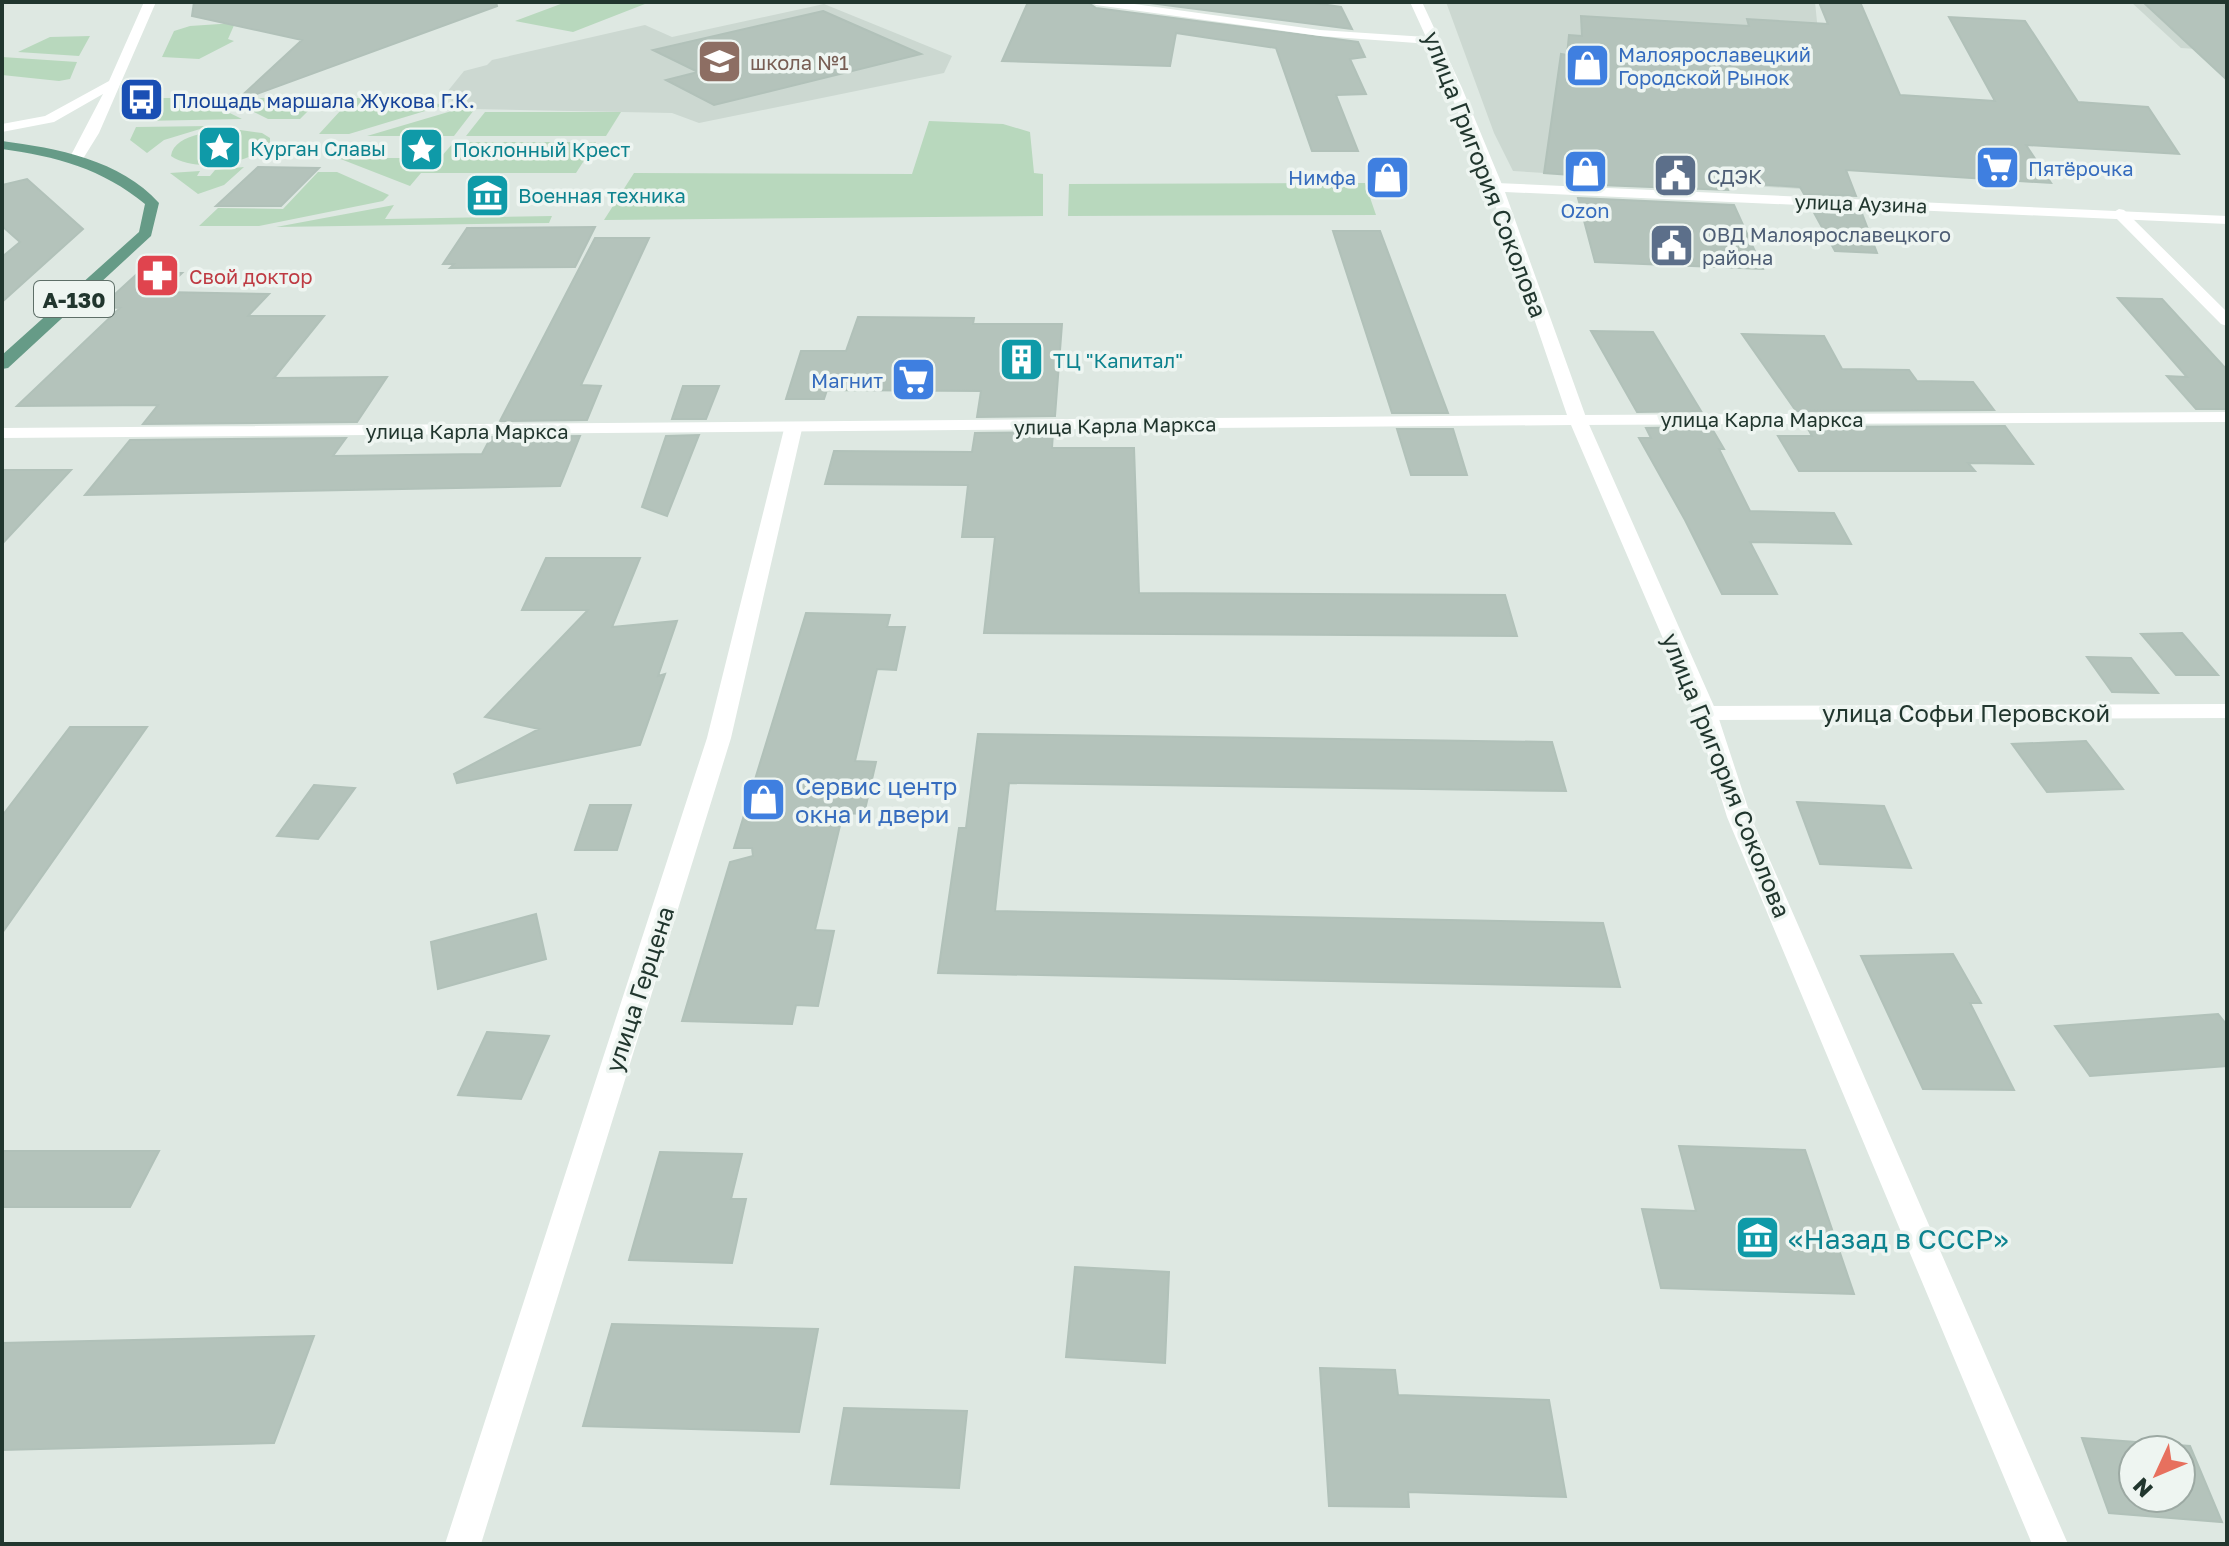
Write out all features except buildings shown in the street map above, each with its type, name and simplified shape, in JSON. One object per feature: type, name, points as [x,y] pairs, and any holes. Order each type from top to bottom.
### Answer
[{"type":"main road","name":"А-130","points":[[2,145],[76,159],[112,173],[152,203],[146,233],[2,364]]},
{"type":"street","points":[[76,159],[92,133],[150,2]]},
{"type":"street","points":[[1096,2],[1320,33],[1435,41]]},
{"type":"street","name":"улица Григория Соколова","points":[[1416,2],[1496,187],[1578,420],[1706,713],[1739,817],[2050,1544]]},
{"type":"street","points":[[2,128],[49,119],[112,84]]},
{"type":"street","name":"улица Аузина","points":[[1496,187],[2227,220]]},
{"type":"street","points":[[2119,213],[2227,321]]},
{"type":"street","name":"улица Карла Маркса","points":[[2,433],[2227,417]]},
{"type":"street","name":"улица Герцена","points":[[463,1544],[719,738],[793,429]]},
{"type":"street","name":"улица Софьи Перовской","points":[[1706,713],[2227,711]]},
{"type":"shaded area","points":[[1446,2],[1815,2],[1834,191],[1513,171],[1494,133]]},
{"type":"shaded area","points":[[2131,2],[2227,2],[2227,51],[2181,48]]},
{"type":"shaded area","name":"школа №1","points":[[824,4],[952,56],[944,73],[699,123],[672,113],[472,109],[443,97],[464,71],[487,65],[492,60],[645,25],[672,37]]},
{"type":"green space","points":[[566,2],[650,2],[573,32],[515,21]]},
{"type":"green space","points":[[235,23],[228,39],[234,41],[199,59],[162,57],[174,31],[190,26]]},
{"type":"green space","points":[[90,36],[79,56],[18,52],[50,37]]},
{"type":"green space","points":[[2,57],[77,62],[70,79],[59,81],[2,75]]},
{"type":"green space","points":[[152,98],[199,98],[242,119],[142,121]]},
{"type":"green space","points":[[226,98],[344,98],[335,107],[312,107],[300,119],[268,119]]},
{"type":"green space","points":[[352,98],[402,98],[445,105],[349,134],[319,134]]},
{"type":"green space","points":[[455,110],[474,110],[454,136],[367,136]]},
{"type":"green space","points":[[485,112],[621,112],[606,136],[466,136]]},
{"type":"green space","points":[[929,121],[1003,124],[1030,132],[1034,173],[1043,174],[1043,216],[604,220],[634,173],[912,174]]},
{"type":"green space","points":[[210,126],[164,140],[147,153],[130,140],[136,127]]},
{"type":"green space","name":"Курган Славы","points":[[240,130],[262,133],[270,138],[270,144],[249,157],[222,164],[194,164],[171,156],[174,148],[189,137]]},
{"type":"green space","points":[[454,142],[596,142],[576,173],[421,173],[410,186],[338,158],[440,158]]},
{"type":"green space","points":[[244,167],[224,185],[198,194],[170,173],[200,171],[197,176],[210,176],[215,170]]},
{"type":"green space","points":[[318,172],[337,172],[389,195],[383,201],[259,226],[199,226],[218,208],[283,209]]},
{"type":"green space","points":[[1365,183],[1376,215],[1068,216],[1069,184]]},
{"type":"green space","points":[[394,205],[385,219],[552,216],[549,223],[276,227]]},
{"type":"place","name":"школа №1","points":[[719,62]]},
{"type":"place","name":"Малоярославецкий Городской Рынок","points":[[1587,66]]},
{"type":"place","name":"Площадь маршала Жукова Г.К.","points":[[141,100]]},
{"type":"place","name":"Курган Славы","points":[[219,148]]},
{"type":"place","name":"Поклонный Крест","points":[[422,149]]},
{"type":"place","name":"Пятёрочка","points":[[1997,168]]},
{"type":"place","name":"Ozon","points":[[1585,171]]},
{"type":"place","name":"СДЭК","points":[[1676,176]]},
{"type":"place","name":"Нимфа","points":[[1387,177]]},
{"type":"place","name":"Военная техника","points":[[487,195]]},
{"type":"place","name":"ОВД Малоярославецкого района","points":[[1671,245]]},
{"type":"place","name":"Свой доктор","points":[[158,276]]},
{"type":"place","name":"ТЦ \"Капитал\"","points":[[1022,360]]},
{"type":"place","name":"Магнит","points":[[914,380]]},
{"type":"place","name":"Сервис центр окна и двери","points":[[764,799]]},
{"type":"place","name":"«Назад в СССР»","points":[[1757,1238]]}]
